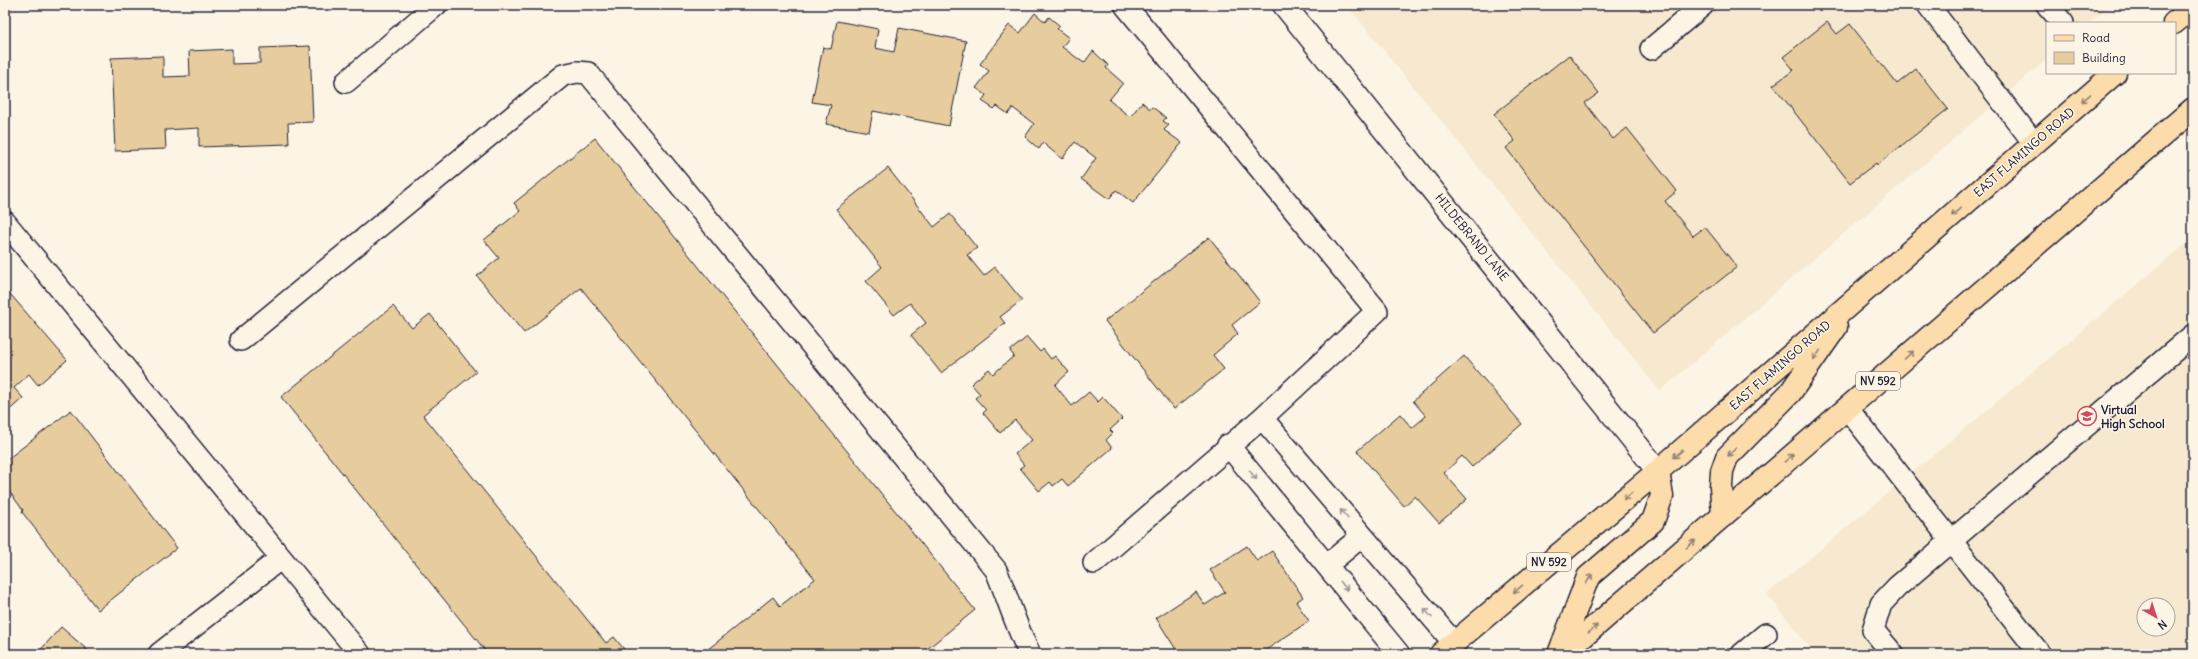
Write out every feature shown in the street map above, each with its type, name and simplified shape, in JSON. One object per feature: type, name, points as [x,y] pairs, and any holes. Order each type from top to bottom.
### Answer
[{"type":"main road","points":[[2175,22],[2193,6]]},
{"type":"main road","name":"EAST FLAMINGO ROAD","points":[[1448,648],[1658,471],[1856,300],[2110,75]]},
{"type":"main road","name":"NV 592","points":[[1563,654],[2193,109]]},
{"type":"main road","points":[[1723,516],[1721,486],[1722,471],[1727,457],[1790,393],[1856,300]]},
{"type":"main road","points":[[1558,654],[1588,577],[1653,521],[1662,496],[1658,471]]},
{"type":"street","name":"HILDEBRAND LANE","points":[[1284,5],[1658,471]]},
{"type":"lane","points":[[346,82],[436,5]]},
{"type":"lane","points":[[1094,563],[1228,445],[1262,418],[1376,311],[1125,5]]},
{"type":"lane","points":[[1651,49],[1703,5]]},
{"type":"lane","points":[[1928,5],[2034,143]]},
{"type":"lane","points":[[2047,5],[2062,22]]},
{"type":"lane","points":[[241,340],[563,75],[577,72],[588,73],[996,570],[1023,651]]},
{"type":"lane","points":[[5,222],[360,654]]},
{"type":"lane","points":[[1893,654],[1873,630],[1881,604],[1897,587],[1950,540],[2193,335]]},
{"type":"lane","points":[[1847,408],[2040,654]]},
{"type":"lane","points":[[1262,418],[1362,536],[1448,648]]},
{"type":"lane","points":[[1228,445],[1400,654]]},
{"type":"lane","points":[[1327,566],[1362,536]]},
{"type":"lane","points":[[160,654],[281,558]]},
{"type":"lane","points":[[1742,654],[1766,634]]},
{"type":"shaded area","points":[[1347,5],[2110,5],[2090,22],[2046,22],[2046,60],[1660,391]]},
{"type":"shaded area","name":"Virtual High School","points":[[2193,238],[2193,654],[1815,654],[1767,594]]},
{"type":"building","points":[[1035,13],[1045,22],[1049,17],[1060,26],[1057,29],[1069,38],[1062,47],[1084,63],[1093,51],[1108,65],[1106,68],[1123,83],[1109,100],[1130,117],[1142,102],[1150,109],[1152,107],[1166,118],[1163,121],[1169,125],[1164,130],[1182,143],[1133,203],[1116,190],[1109,199],[1081,179],[1096,158],[1075,142],[1062,159],[1043,143],[1039,149],[1025,137],[1034,124],[1013,108],[1008,114],[997,106],[994,109],[982,101],[986,95],[976,88],[989,71],[980,64],[1009,25],[1020,33]]},
{"type":"building","points":[[837,21],[878,29],[875,48],[894,52],[899,28],[966,41],[949,126],[873,111],[869,132],[826,124],[831,105],[812,102],[823,47],[831,49]]},
{"type":"building","points":[[1827,22],[1837,34],[1850,24],[1897,84],[1916,69],[1948,109],[1877,165],[1876,163],[1850,183],[1773,85],[1794,70],[1783,57]]},
{"type":"building","points":[[310,46],[313,122],[288,123],[289,144],[199,147],[199,128],[165,130],[166,149],[115,151],[111,58],[163,56],[163,77],[190,76],[189,51],[232,49],[232,64],[260,63],[260,48]]},
{"type":"building","points":[[1569,55],[1599,93],[1585,103],[1613,139],[1627,128],[1677,191],[1665,201],[1693,236],[1705,227],[1737,267],[1653,333],[1506,148],[1515,141],[1494,114]]},
{"type":"building","points":[[595,138],[975,610],[921,654],[702,654],[773,597],[780,606],[815,579],[581,288],[524,333],[477,276],[499,258],[484,240],[520,211],[514,203]]},
{"type":"building","points":[[888,168],[934,227],[950,214],[977,248],[967,255],[984,276],[995,267],[1022,300],[1000,317],[1005,323],[941,373],[911,335],[926,323],[910,303],[894,315],[866,281],[882,267],[836,209]]},
{"type":"building","points":[[1209,237],[1260,302],[1232,325],[1238,334],[1213,355],[1224,369],[1174,409],[1105,321]]},
{"type":"building","points":[[5,288],[67,360],[38,385],[29,374],[14,388],[23,398],[5,414]]},
{"type":"building","points":[[393,306],[412,328],[430,314],[476,372],[423,415],[606,643],[614,637],[628,654],[488,654],[281,397]]},
{"type":"building","points":[[1027,337],[1040,352],[1043,349],[1051,359],[1055,356],[1069,372],[1055,385],[1072,406],[1089,392],[1098,402],[1103,397],[1122,419],[1110,430],[1113,433],[1106,440],[1112,448],[1068,486],[1062,479],[1053,486],[1050,482],[1039,491],[1020,468],[1024,465],[1015,454],[1032,440],[1015,420],[1000,433],[983,413],[986,410],[975,398],[980,394],[971,384],[989,369],[993,374],[1014,356],[1010,351]]},
{"type":"building","points":[[1464,356],[1522,424],[1472,467],[1462,456],[1444,473],[1467,499],[1439,523],[1415,496],[1404,506],[1357,451],[1400,414],[1412,428],[1426,416],[1413,401]]},
{"type":"building","points":[[71,410],[177,548],[98,610],[22,512],[23,510],[5,486],[5,461]]},
{"type":"building","points":[[1247,546],[1257,561],[1272,551],[1303,597],[1296,602],[1309,621],[1260,654],[1179,654],[1156,618],[1196,592],[1205,605],[1225,592],[1210,570]]},
{"type":"building","points":[[61,627],[92,654],[37,654]]},
{"type":"place","name":"Virtual High School","points":[[2087,416]]}]
